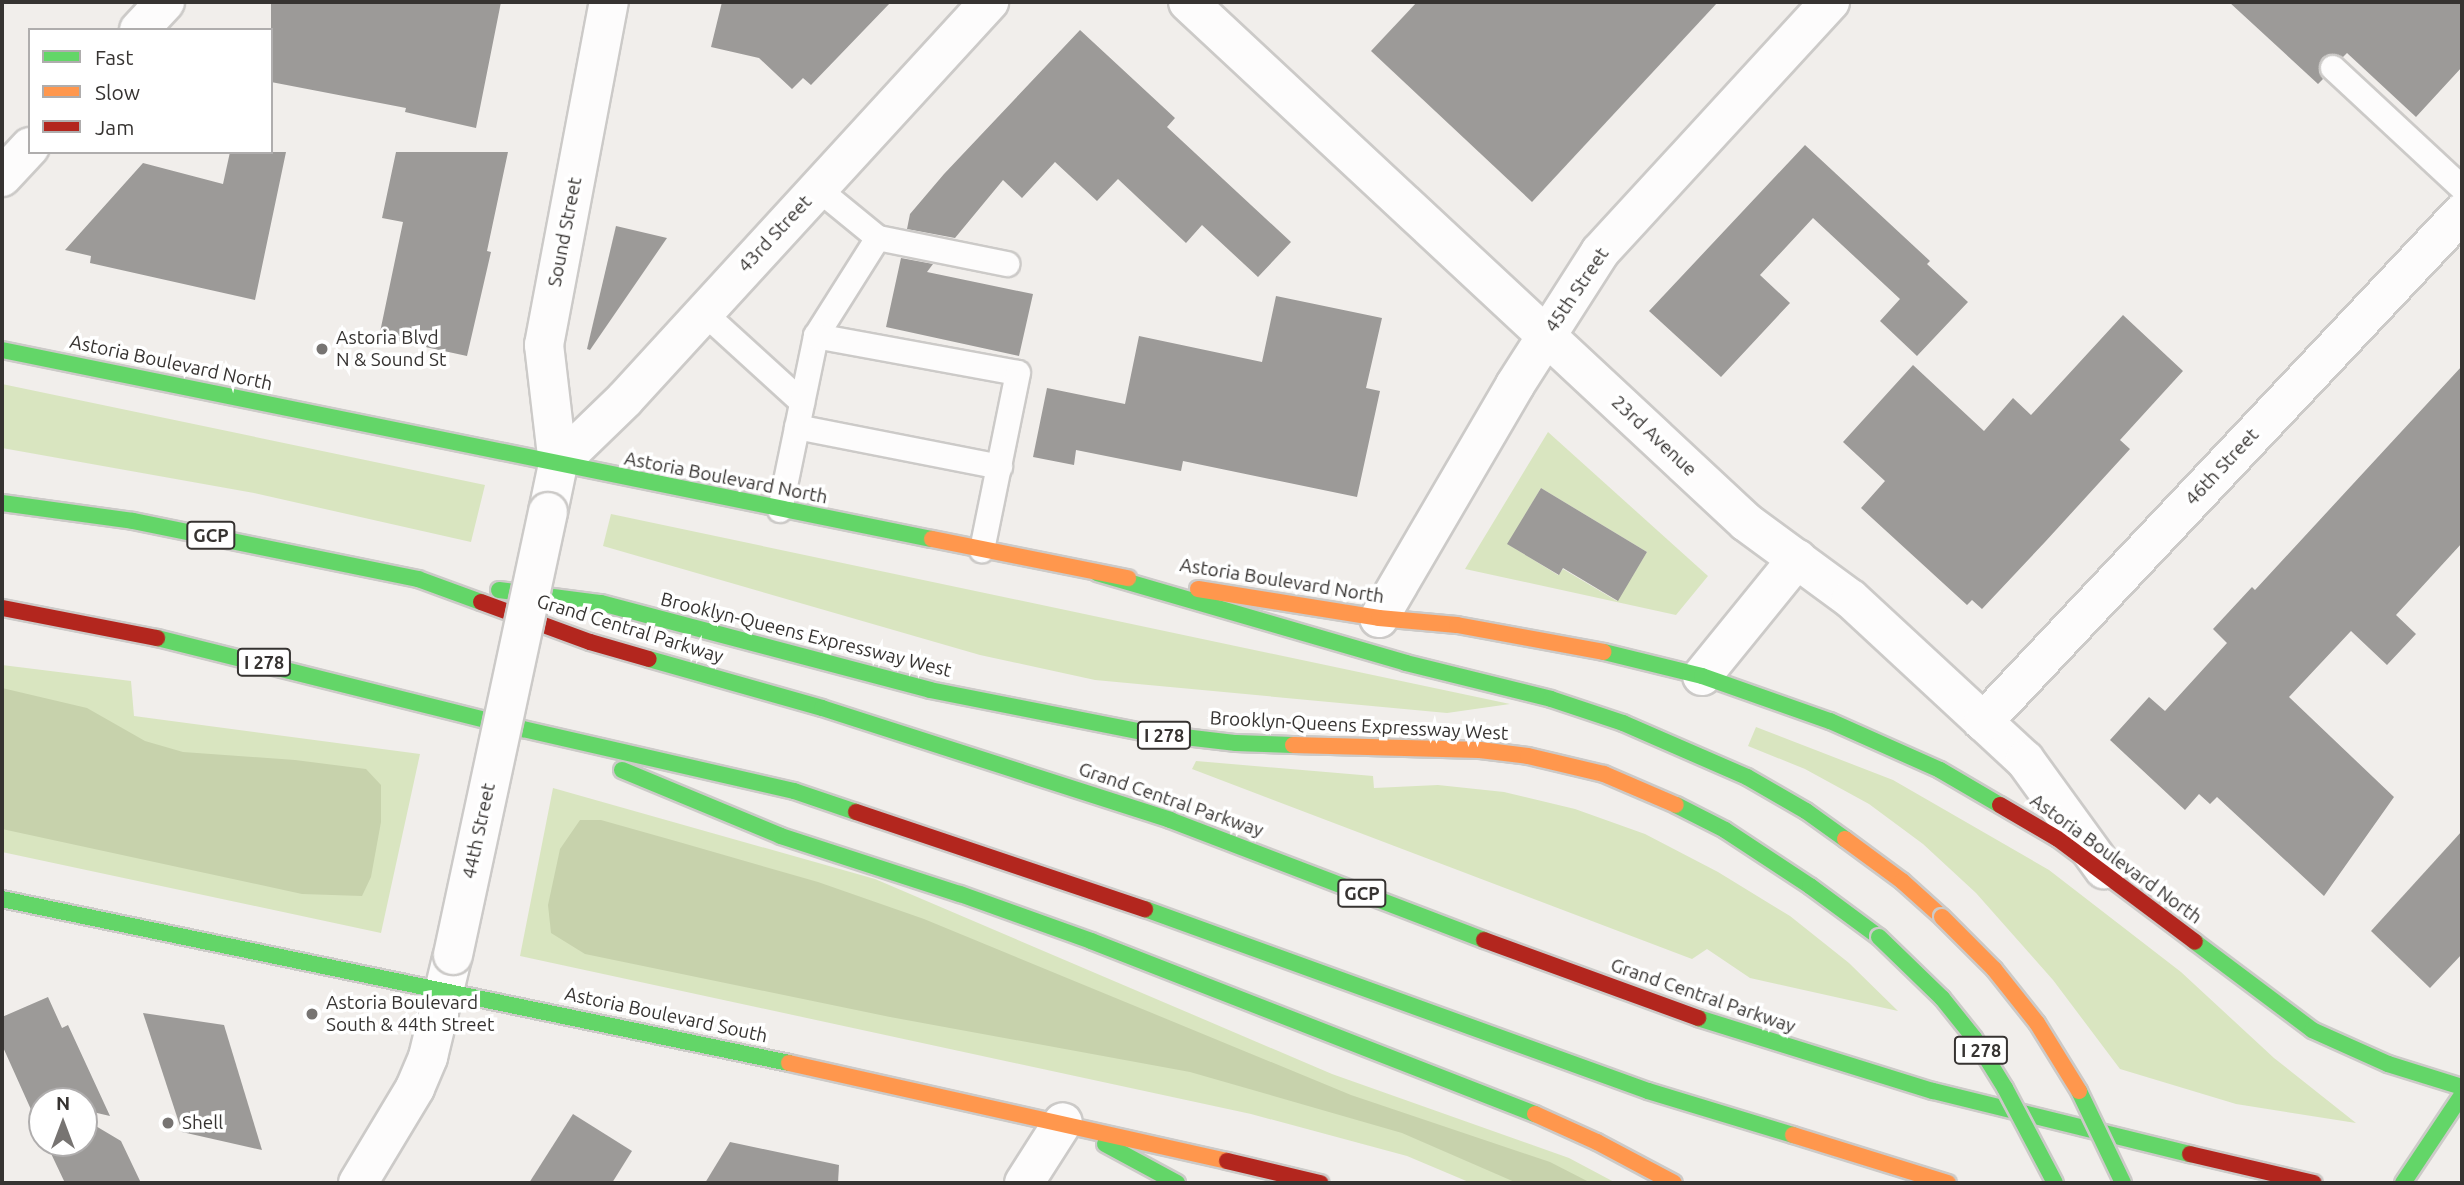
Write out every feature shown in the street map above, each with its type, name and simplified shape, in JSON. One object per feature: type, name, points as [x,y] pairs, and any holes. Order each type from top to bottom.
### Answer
[{"type":"main road","name":"Astoria Boulevard North","points":[[2,350],[1097,573],[1379,618],[1457,625],[1586,648],[1702,676],[1830,721],[1940,770],[2058,839],[2312,1030],[2388,1064],[2462,1087]]},
{"type":"main road","name":"Grand Central Parkway","points":[[2,503],[133,521],[418,579],[590,642],[822,708],[1170,820],[1587,979],[1770,1042],[2068,1126],[2314,1183]]},
{"type":"main road","points":[[1097,573],[1406,663],[1551,699],[1623,723],[1747,777],[1806,811],[1891,873],[1942,917],[1994,969],[2037,1023],[2087,1105],[2123,1183]]},
{"type":"main road","name":"Brooklyn-Queens Expressway West","points":[[418,579],[601,603],[930,690],[1142,732],[1236,743],[1480,751],[1528,756],[1580,768],[1644,789],[1725,830],[1810,886],[1879,937],[1932,988],[1974,1038],[2005,1088],[2055,1183]]},
{"type":"main road","name":"I 278","points":[[2,608],[193,645],[523,729],[781,836],[960,894],[1091,941],[1501,1099],[1597,1142],[1674,1183]]},
{"type":"main road","points":[[523,729],[794,791],[1102,894],[1648,1091],[1948,1183]]},
{"type":"main road","name":"Astoria Boulevard South","points":[[2,899],[449,973],[1320,1183]]},
{"type":"main road","points":[[2404,1181],[2462,1095]]},
{"type":"main road","points":[[1063,1122],[1177,1183]]},
{"type":"street","points":[[141,28],[165,2]]},
{"type":"street","name":"Sound Street","points":[[558,464],[544,345],[609,2]]},
{"type":"street","name":"43rd Street","points":[[558,464],[625,399],[989,2]]},
{"type":"street","name":"23rd Avenue","points":[[1188,2],[1746,522],[1851,599],[2025,760],[2109,876]]},
{"type":"street","name":"45th Street","points":[[1379,618],[1546,335],[1600,252],[1830,2]]},
{"type":"street","points":[[2,177],[28,149]]},
{"type":"street","name":"46th Street","points":[[1983,722],[2462,213]]},
{"type":"street","name":"44th Street","points":[[358,1183],[415,1088],[428,1057],[449,973],[558,464]]},
{"type":"street","points":[[1702,676],[1797,559]]},
{"type":"street","points":[[1024,1183],[1063,1122]]},
{"type":"lane","points":[[2333,68],[2462,188]]},
{"type":"lane","points":[[817,188],[878,237],[1007,264]]},
{"type":"lane","points":[[780,510],[816,336],[878,237]]},
{"type":"lane","points":[[703,313],[802,402]]},
{"type":"lane","points":[[816,336],[880,355],[938,366],[1018,373],[982,550]]},
{"type":"lane","points":[[797,427],[921,447],[1000,467]]},
{"type":"green space","points":[[2,384],[485,485],[471,542],[254,493],[2,448]]},
{"type":"green space","points":[[1548,432],[1708,576],[1676,615],[1465,569]],"holes":[[[1541,488],[1647,552],[1617,601],[1563,569],[1558,575],[1508,544]]]},
{"type":"green space","points":[[611,514],[1510,704],[1447,713],[1095,680],[980,655],[603,546]]},
{"type":"green space","points":[[2,665],[131,681],[134,716],[420,754],[381,933],[2,852]]},
{"type":"green space","points":[[2,688],[87,708],[145,741],[183,752],[295,760],[366,769],[381,785],[381,822],[371,877],[362,896],[302,894],[2,829]]},
{"type":"green space","points":[[1756,727],[1893,780],[2049,870],[2181,972],[2274,1058],[2356,1123],[2236,1104],[2120,1069],[2053,980],[1976,893],[1923,844],[1869,804],[1805,769],[1748,746]]},
{"type":"green space","points":[[1196,761],[1373,776],[1374,788],[1438,785],[1504,792],[1575,809],[1645,834],[1718,872],[1790,916],[1849,963],[1898,1011],[1750,978],[1707,949],[1692,959],[1192,769]]},
{"type":"green space","points":[[553,788],[875,879],[1332,1074],[1569,1158],[1616,1183],[1471,1183],[1407,1156],[1251,1114],[520,956]]},
{"type":"green space","points":[[580,820],[601,820],[818,882],[924,919],[1351,1095],[1550,1162],[1591,1183],[1517,1183],[1402,1133],[1190,1072],[890,1017],[585,954],[551,933],[548,905],[560,849]]},
{"type":"building","points":[[271,2],[501,2],[476,128],[405,112],[406,108],[273,82]]},
{"type":"building","points":[[722,2],[891,2],[811,85],[803,78],[792,89],[759,58],[711,47]]},
{"type":"building","points":[[1417,2],[1718,2],[1532,202],[1371,51]]},
{"type":"building","points":[[2229,2],[2462,2],[2462,67],[2416,117],[2347,53],[2343,57],[2329,54],[2322,58],[2319,72],[2323,79],[2318,84]]},
{"type":"building","points":[[1080,30],[1175,118],[1167,127],[1291,242],[1258,277],[1202,225],[1186,243],[1118,179],[1097,201],[1055,162],[1022,198],[1003,180],[955,238],[907,229],[910,214],[944,174]]},
{"type":"building","points":[[1805,145],[1930,261],[1927,264],[1968,302],[1917,356],[1880,321],[1900,299],[1813,218],[1760,275],[1790,303],[1721,377],[1649,311]]},
{"type":"building","points":[[286,152],[255,300],[90,263],[91,256],[65,250],[143,163],[223,184],[230,154]]},
{"type":"building","points":[[396,152],[508,152],[487,251],[491,252],[467,356],[379,337],[403,222],[382,218]]},
{"type":"building","points":[[616,226],[667,238],[590,350],[587,349]]},
{"type":"building","points":[[901,258],[933,264],[927,272],[1033,294],[1019,356],[886,327]]},
{"type":"building","points":[[1276,296],[1382,318],[1366,388],[1380,391],[1357,497],[1183,461],[1181,471],[1076,450],[1074,465],[1033,457],[1047,388],[1125,404],[1139,336],[1262,362]]},
{"type":"building","points":[[2123,315],[2183,371],[2120,440],[2130,449],[2045,542],[1982,609],[1972,600],[1967,605],[1861,508],[1885,481],[1843,442],[1913,365],[1984,431],[2013,398],[2031,415]]},
{"type":"building","points":[[2462,366],[2462,543],[2396,615],[2416,634],[2387,665],[2351,631],[2289,697],[2394,797],[2324,896],[2217,797],[2210,804],[2199,794],[2185,810],[2110,740],[2149,697],[2165,711],[2227,643],[2213,629],[2252,587],[2255,590]]},
{"type":"building","points":[[1541,488],[1647,552],[1618,601],[1563,568],[1559,575],[1507,544]]},
{"type":"building","points":[[2462,831],[2462,954],[2430,988],[2371,931]]},
{"type":"building","points":[[48,997],[62,1028],[68,1025],[97,1087],[28,1087],[28,1103],[2,1045],[2,1017]]},
{"type":"building","points":[[143,1013],[224,1025],[262,1150],[182,1132]]},
{"type":"building","points":[[98,1090],[110,1116],[98,1113]]},
{"type":"building","points":[[573,1114],[632,1151],[612,1183],[529,1183]]},
{"type":"building","points":[[98,1127],[121,1141],[141,1183],[65,1183],[53,1157],[98,1157]]},
{"type":"building","points":[[730,1142],[839,1165],[838,1183],[705,1183]]},
{"type":"traffic: fast","points":[[2,350],[932,539]]},
{"type":"traffic: fast","points":[[2,503],[133,521],[418,579],[481,602]]},
{"type":"traffic: fast","points":[[1097,573],[1406,663],[1551,699],[1623,723],[1747,777],[1806,811],[1845,839]]},
{"type":"traffic: fast","points":[[499,590],[601,603],[930,690],[1142,732],[1236,743],[1293,745]]},
{"type":"traffic: fast","points":[[157,638],[523,729],[794,791],[856,812]]},
{"type":"traffic: fast","points":[[1604,652],[1702,676],[1830,721],[1940,770],[2000,805]]},
{"type":"traffic: fast","points":[[649,659],[822,708],[1170,820],[1484,940]]},
{"type":"traffic: fast","points":[[622,770],[781,836],[960,894],[1091,941],[1535,1114]]},
{"type":"traffic: fast","points":[[1676,805],[1725,830],[1810,886],[1879,937]]},
{"type":"traffic: fast","points":[[2,899],[789,1063]]},
{"type":"traffic: fast","points":[[1145,909],[1648,1091],[1793,1135]]},
{"type":"traffic: fast","points":[[1879,937],[1942,998],[1974,1038],[2005,1088],[2055,1183]]},
{"type":"traffic: fast","points":[[2195,942],[2312,1030],[2388,1064],[2462,1087]]},
{"type":"traffic: fast","points":[[1698,1018],[1933,1091],[2190,1154]]},
{"type":"traffic: fast","points":[[2079,1091],[2123,1183]]},
{"type":"traffic: fast","points":[[2403,1183],[2462,1095]]},
{"type":"traffic: fast","points":[[1105,1144],[1177,1183]]},
{"type":"traffic: slow","points":[[932,539],[1128,578]]},
{"type":"traffic: slow","points":[[1198,589],[1379,618],[1457,625],[1604,652]]},
{"type":"traffic: slow","points":[[1293,745],[1480,750],[1528,756],[1604,774],[1676,805]]},
{"type":"traffic: slow","points":[[1845,839],[1902,881],[1942,917]]},
{"type":"traffic: slow","points":[[1942,917],[1994,969],[2037,1023],[2079,1091]]},
{"type":"traffic: slow","points":[[789,1063],[1227,1161]]},
{"type":"traffic: slow","points":[[1535,1114],[1597,1142],[1674,1183]]},
{"type":"traffic: slow","points":[[1793,1135],[1948,1183]]},
{"type":"traffic: jam","points":[[481,602],[590,642],[649,659]]},
{"type":"traffic: jam","points":[[2,608],[157,638]]},
{"type":"traffic: jam","points":[[2000,805],[2058,839],[2195,942]]},
{"type":"traffic: jam","points":[[856,812],[1145,909]]},
{"type":"traffic: jam","points":[[1484,940],[1698,1018]]},
{"type":"traffic: jam","points":[[2190,1154],[2314,1183]]},
{"type":"traffic: jam","points":[[1227,1161],[1320,1183]]},
{"type":"place","name":"Astoria Blvd N & Sound St","points":[[322,349]]},
{"type":"place","name":"Astoria Boulevard South & 44th Street","points":[[312,1014]]},
{"type":"place","name":"Shell","points":[[168,1123]]}]
